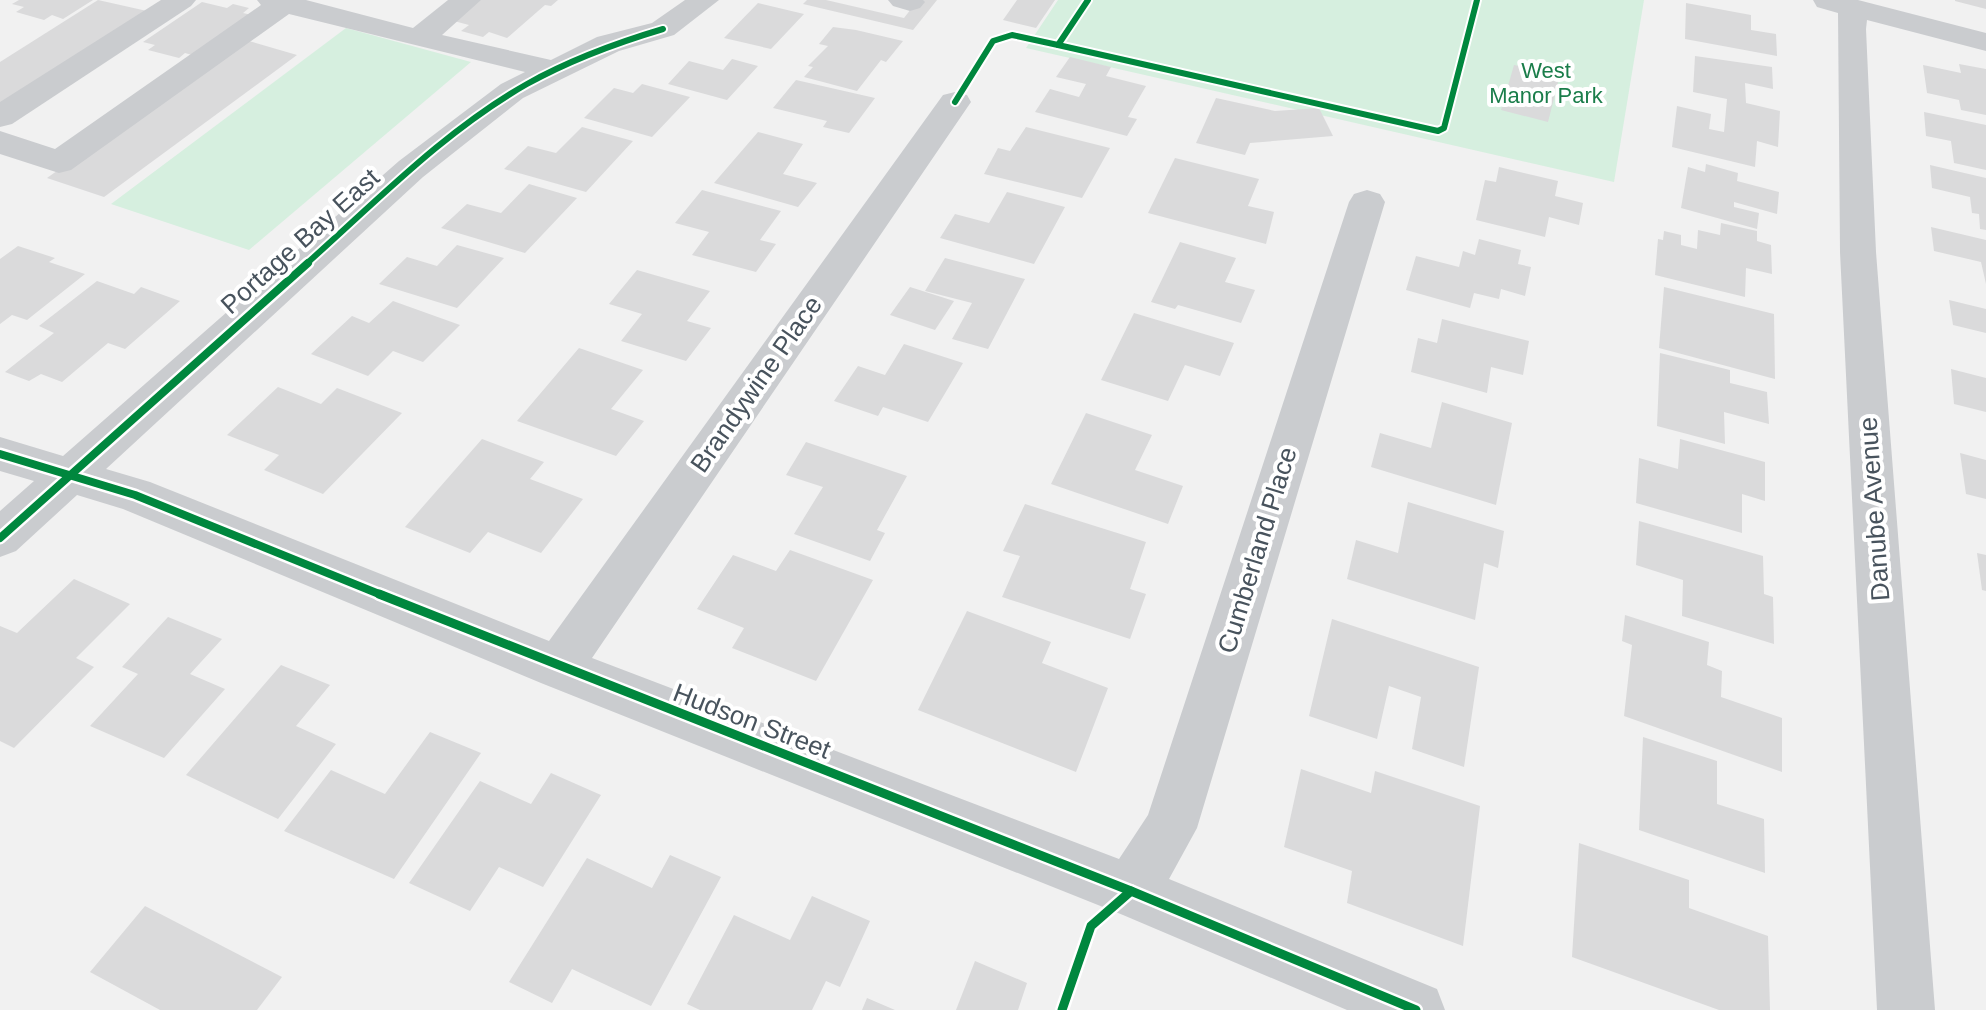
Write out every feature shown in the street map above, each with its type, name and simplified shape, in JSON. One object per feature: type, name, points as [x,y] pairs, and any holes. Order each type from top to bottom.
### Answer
[{"type":"street","points":[[0,117],[181,0]]},
{"type":"street","points":[[368,26],[403,0]]},
{"type":"street","points":[[418,39],[466,0]]},
{"type":"street","name":"Portage Bay East","points":[[0,538],[411,169],[482,112],[551,69],[608,44],[663,29],[704,0]]},
{"type":"street","points":[[0,142],[59,162],[278,2],[418,39],[551,69]]},
{"type":"street","points":[[1839,4],[1986,42]]},
{"type":"street","name":"Danube Avenue","points":[[1839,4],[1851,29],[1858,252],[1906,1010]]},
{"type":"street","name":"Brandywine Place","points":[[558,667],[955,102]]},
{"type":"street","name":"Cumberland Place","points":[[1131,891],[1170,828],[1367,202]]},
{"type":"street","name":"Hudson Street","points":[[0,454],[135,495],[558,667],[1131,891],[1416,1010]]},
{"type":"green space","name":"West Manor Park","points":[[1058,0],[1644,0],[1614,182],[1026,48]]},
{"type":"green space","points":[[346,28],[471,62],[249,250],[111,204]]},
{"type":"building","points":[[19,0],[93,0],[63,19],[52,15],[44,20],[16,12],[24,7],[12,4]]},
{"type":"building","points":[[98,0],[147,11],[0,108],[0,62]]},
{"type":"building","points":[[480,0],[558,0],[551,6],[545,5],[507,38],[489,32],[483,37],[461,31],[469,25],[454,21]]},
{"type":"building","points":[[807,0],[826,0],[904,18],[918,0],[937,0],[913,30],[803,4]]},
{"type":"building","points":[[1017,0],[1055,0],[1036,28],[1003,20]]},
{"type":"building","points":[[1955,0],[1986,0],[1986,9],[1955,1]]},
{"type":"building","points":[[202,2],[227,8],[233,4],[249,8],[243,13],[256,16],[199,57],[185,53],[179,58],[148,50],[155,45],[143,42]]},
{"type":"building","points":[[758,3],[804,14],[771,49],[724,38]]},
{"type":"building","points":[[1686,3],[1751,15],[1751,30],[1776,34],[1777,56],[1685,39]]},
{"type":"building","points":[[833,27],[903,41],[886,62],[881,60],[857,91],[804,77],[813,67],[808,66],[828,46],[819,44]]},
{"type":"building","points":[[242,39],[297,55],[104,197],[47,178]]},
{"type":"building","points":[[1695,56],[1772,67],[1773,89],[1745,83],[1746,103],[1780,111],[1778,147],[1757,141],[1755,167],[1672,147],[1677,106],[1711,114],[1709,129],[1724,132],[1727,99],[1693,92]]},
{"type":"building","points":[[1070,57],[1111,67],[1106,76],[1146,86],[1128,117],[1137,119],[1127,136],[1035,112],[1050,89],[1079,97],[1086,84],[1056,77]]},
{"type":"building","points":[[732,59],[758,66],[727,100],[668,84],[689,61],[723,70]]},
{"type":"building","points":[[1959,64],[1986,69],[1986,115],[1961,110],[1959,100],[1927,93],[1923,65],[1961,73]]},
{"type":"building","points":[[1514,65],[1560,75],[1548,122],[1501,110]]},
{"type":"building","points":[[796,80],[875,98],[849,133],[823,127],[827,121],[773,108]]},
{"type":"building","points":[[642,84],[690,97],[652,137],[584,118],[614,88],[633,93]]},
{"type":"building","points":[[1216,98],[1275,111],[1319,108],[1333,136],[1250,143],[1245,155],[1196,143]]},
{"type":"building","points":[[1924,112],[1986,125],[1986,170],[1954,163],[1951,141],[1926,136]]},
{"type":"building","points":[[582,127],[633,141],[586,192],[504,169],[528,146],[556,153]]},
{"type":"building","points":[[1026,127],[1110,148],[1082,198],[984,174],[998,148],[1010,151]]},
{"type":"building","points":[[758,132],[803,144],[783,174],[817,183],[798,207],[714,183]]},
{"type":"building","points":[[1175,158],[1259,179],[1248,206],[1274,212],[1266,244],[1148,213]]},
{"type":"building","points":[[1706,164],[1738,173],[1737,181],[1779,192],[1777,214],[1734,202],[1734,207],[1759,213],[1757,229],[1681,208],[1688,167],[1705,172]]},
{"type":"building","points":[[1930,165],[1986,178],[1986,230],[1980,229],[1979,214],[1972,213],[1970,197],[1932,188]]},
{"type":"building","points":[[1499,167],[1558,181],[1555,196],[1583,203],[1579,225],[1549,217],[1545,237],[1476,220],[1485,180],[1496,182]]},
{"type":"building","points":[[529,184],[577,198],[525,253],[441,228],[467,204],[501,213]]},
{"type":"building","points":[[702,190],[781,211],[760,240],[776,244],[756,272],[692,255],[709,232],[675,223]]},
{"type":"building","points":[[1007,192],[1065,207],[1034,264],[940,238],[955,214],[989,223]]},
{"type":"building","points":[[1721,223],[1757,231],[1757,241],[1771,245],[1772,274],[1746,268],[1745,297],[1655,275],[1658,239],[1663,240],[1664,231],[1681,235],[1681,245],[1697,249],[1698,230],[1720,235]]},
{"type":"building","points":[[1931,227],[1986,240],[1986,284],[1981,262],[1934,251]]},
{"type":"building","points":[[1479,239],[1521,250],[1518,264],[1531,267],[1525,296],[1501,289],[1499,299],[1474,293],[1470,308],[1406,290],[1416,256],[1459,267],[1463,251],[1475,255]]},
{"type":"building","points":[[1180,242],[1236,258],[1225,282],[1255,290],[1241,323],[1178,305],[1175,309],[1151,302]]},
{"type":"building","points":[[457,245],[504,258],[457,308],[379,284],[407,257],[437,266]]},
{"type":"building","points":[[18,246],[55,258],[49,262],[85,274],[27,320],[12,315],[0,324],[0,259]]},
{"type":"building","points":[[945,258],[1025,279],[988,349],[952,339],[972,303],[925,291]]},
{"type":"building","points":[[637,270],[710,291],[687,321],[711,328],[686,361],[621,341],[642,314],[609,304]]},
{"type":"building","points":[[97,281],[134,294],[141,287],[180,301],[125,349],[108,343],[62,382],[41,374],[29,381],[5,372],[54,333],[39,326]]},
{"type":"building","points":[[910,287],[954,301],[935,330],[890,315]]},
{"type":"building","points":[[1664,287],[1774,314],[1775,379],[1659,348]]},
{"type":"building","points":[[1949,300],[1986,309],[1986,333],[1953,325]]},
{"type":"building","points":[[393,301],[460,325],[423,362],[393,351],[368,376],[311,354],[352,316],[369,323]]},
{"type":"building","points":[[1134,313],[1234,343],[1220,376],[1185,365],[1168,401],[1101,380]]},
{"type":"building","points":[[1442,319],[1529,341],[1523,375],[1491,367],[1487,393],[1411,372],[1418,338],[1437,343]]},
{"type":"building","points":[[904,344],[963,363],[928,422],[883,407],[878,416],[834,401],[858,366],[885,375]]},
{"type":"building","points":[[579,348],[643,370],[611,409],[644,421],[616,456],[517,421]]},
{"type":"building","points":[[1660,353],[1730,370],[1730,383],[1767,392],[1769,424],[1724,412],[1725,444],[1657,426]]},
{"type":"building","points":[[1951,369],[1986,378],[1986,412],[1954,404]]},
{"type":"building","points":[[278,387],[321,404],[337,388],[402,413],[323,494],[264,470],[279,455],[227,435]]},
{"type":"building","points":[[1442,402],[1512,423],[1496,505],[1371,467],[1380,433],[1431,448]]},
{"type":"building","points":[[1086,413],[1152,435],[1135,470],[1183,486],[1168,524],[1051,484]]},
{"type":"building","points":[[482,439],[544,462],[530,479],[583,499],[541,553],[488,532],[470,553],[405,527]]},
{"type":"building","points":[[1680,439],[1765,462],[1765,501],[1742,494],[1742,533],[1636,503],[1639,458],[1678,469]]},
{"type":"building","points":[[806,442],[907,476],[877,530],[885,533],[870,561],[794,534],[823,487],[786,475]]},
{"type":"building","points":[[1960,453],[1986,460],[1986,499],[1966,494]]},
{"type":"building","points":[[1408,502],[1504,531],[1498,568],[1484,563],[1475,620],[1347,579],[1356,540],[1398,553]]},
{"type":"building","points":[[1025,504],[1146,542],[1130,589],[1146,594],[1130,639],[1002,597],[1020,556],[1003,551]]},
{"type":"building","points":[[1639,521],[1763,556],[1764,594],[1773,597],[1774,644],[1682,616],[1683,580],[1636,565]]},
{"type":"building","points":[[790,550],[873,580],[816,681],[732,648],[744,628],[697,609],[733,555],[776,571]]},
{"type":"building","points":[[1977,553],[1986,555],[1986,591],[1982,590]]},
{"type":"building","points":[[74,579],[130,604],[76,658],[94,667],[14,748],[0,741],[0,626],[17,633]]},
{"type":"building","points":[[967,611],[1051,642],[1042,663],[1108,688],[1076,772],[918,710]]},
{"type":"building","points":[[1625,615],[1709,642],[1707,665],[1722,671],[1721,697],[1782,718],[1782,772],[1624,716],[1632,645],[1622,641]]},
{"type":"building","points":[[168,617],[222,639],[190,674],[225,689],[164,758],[90,726],[138,674],[122,667]]},
{"type":"building","points":[[1332,619],[1479,667],[1464,767],[1412,749],[1421,697],[1389,686],[1377,739],[1309,716]]},
{"type":"building","points":[[281,665],[330,685],[296,726],[336,744],[278,819],[186,775]]},
{"type":"building","points":[[430,732],[481,753],[394,879],[284,831],[331,770],[385,794]]},
{"type":"building","points":[[1643,737],[1717,761],[1717,804],[1764,819],[1765,873],[1639,830]]},
{"type":"building","points":[[1301,769],[1371,793],[1375,771],[1480,806],[1463,946],[1347,903],[1352,871],[1284,847]]},
{"type":"building","points":[[551,773],[601,795],[543,887],[499,867],[470,911],[409,883],[480,781],[531,804]]},
{"type":"building","points":[[1579,843],[1689,880],[1689,908],[1768,936],[1770,1010],[1719,1010],[1572,957]]},
{"type":"building","points":[[670,855],[721,877],[651,1006],[572,969],[552,1003],[509,982],[587,858],[652,888]]},
{"type":"building","points":[[812,896],[870,921],[840,987],[826,981],[812,1010],[700,1010],[687,1004],[734,915],[790,940]]},
{"type":"building","points":[[145,906],[282,977],[257,1010],[160,1010],[90,972]]},
{"type":"building","points":[[975,961],[1027,983],[1018,1010],[956,1010]]},
{"type":"building","points":[[867,998],[895,1010],[862,1010]]},
{"type":"cycle path","points":[[1088,0],[1058,45],[1438,131],[1444,128],[1477,0]]},
{"type":"cycle path","points":[[0,538],[450,136],[500,100],[550,71],[604,48],[663,29]]},
{"type":"cycle path","points":[[955,102],[993,41],[1012,35],[1058,45]]},
{"type":"cycle path","points":[[0,454],[135,495],[558,667],[1131,891],[1416,1010]]},
{"type":"cycle path","points":[[1062,1010],[1091,926],[1131,891]]}]
